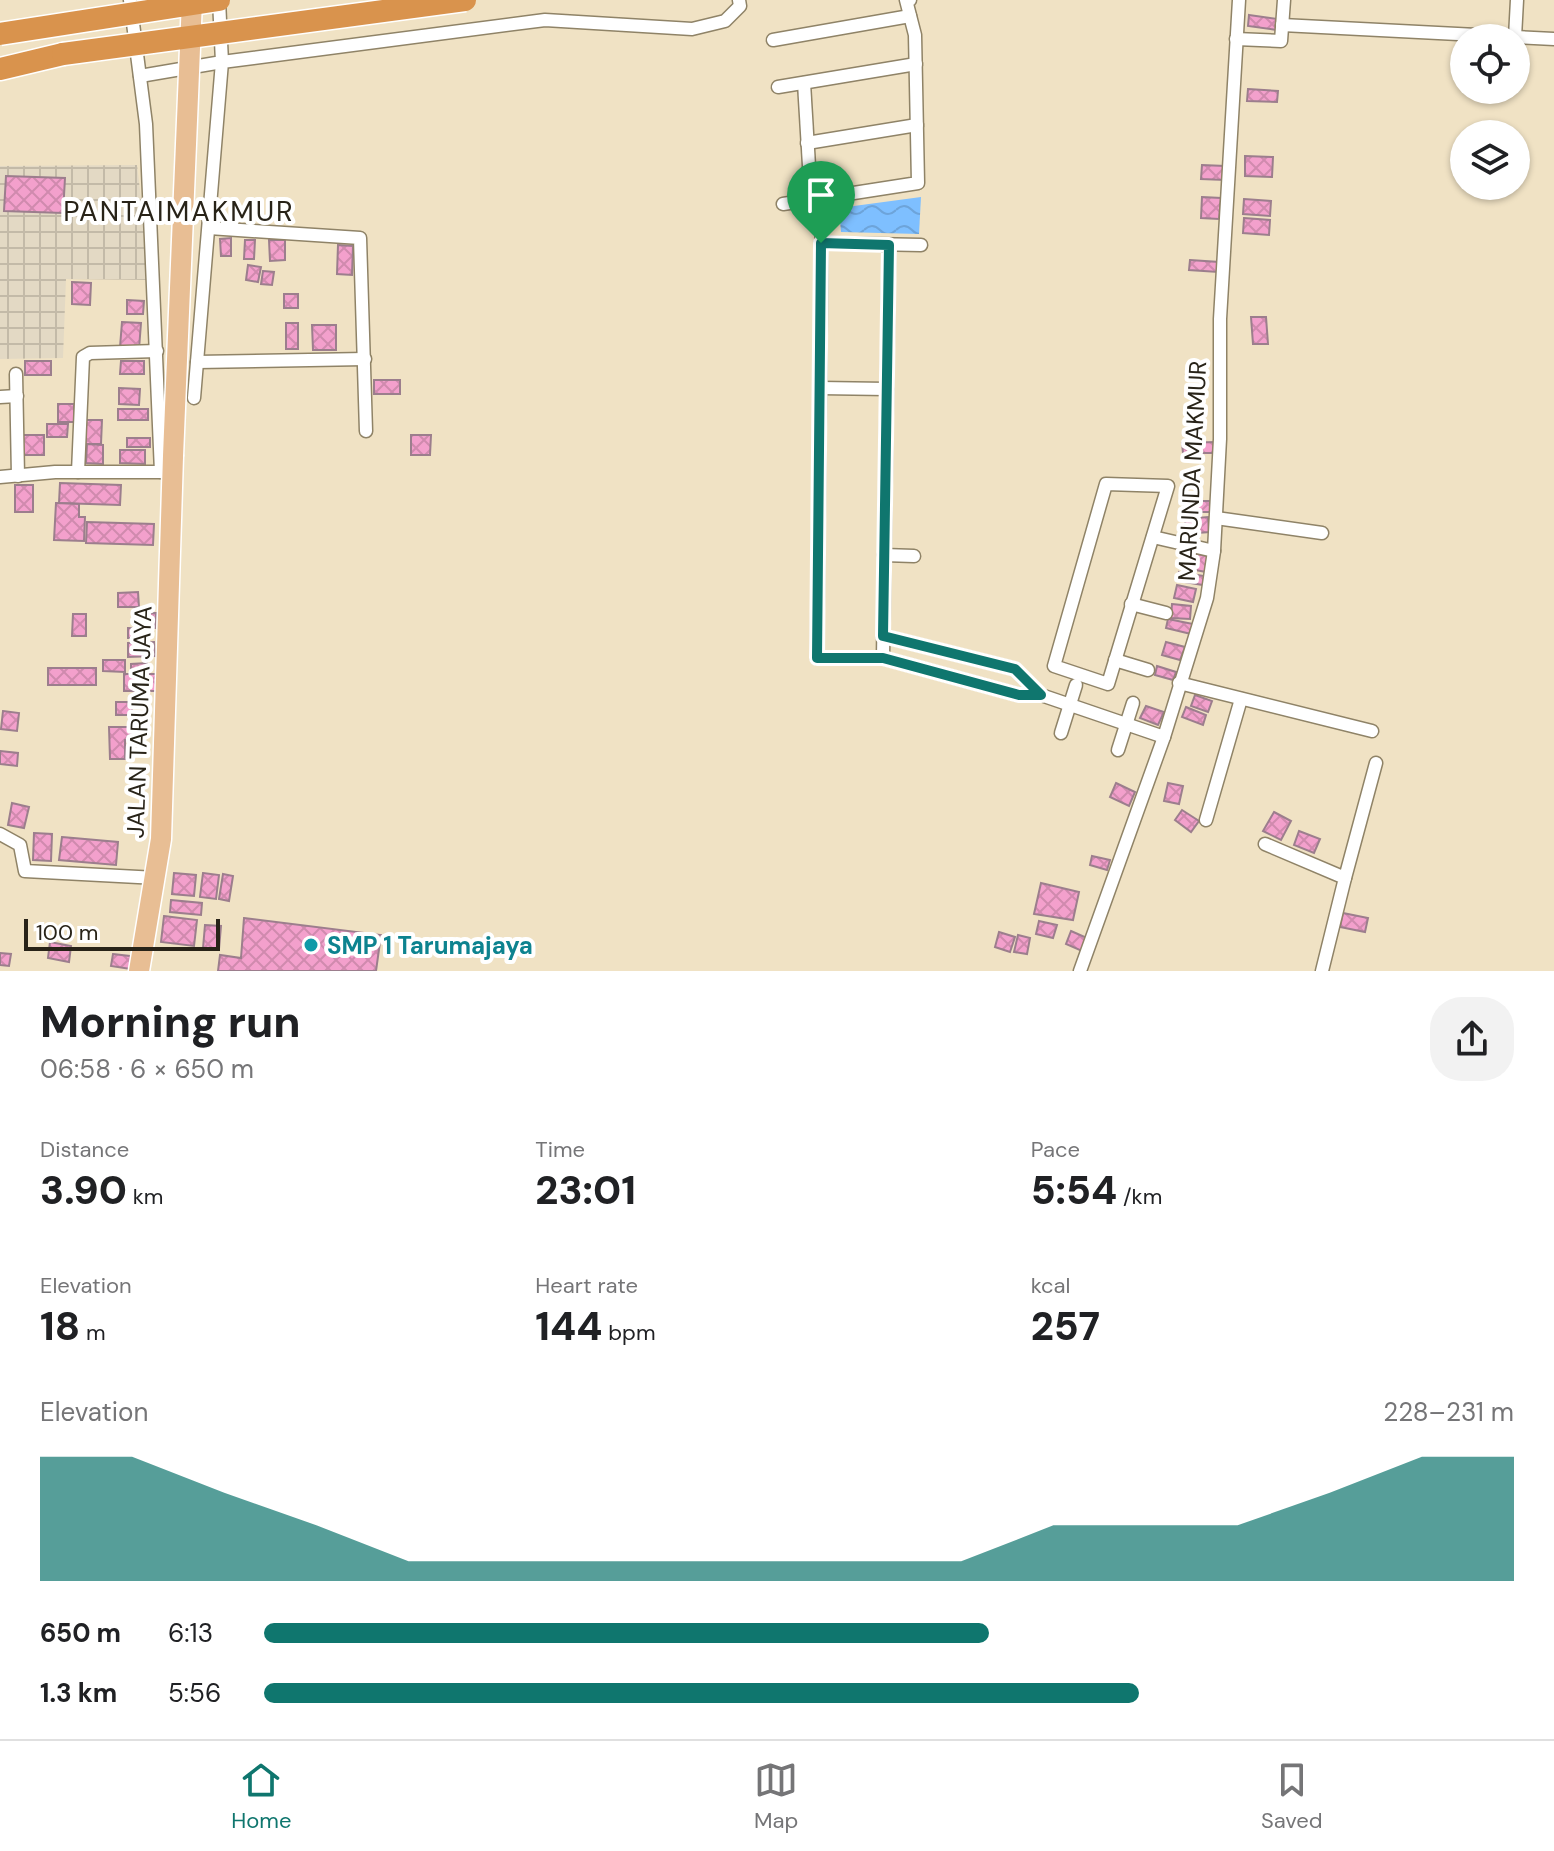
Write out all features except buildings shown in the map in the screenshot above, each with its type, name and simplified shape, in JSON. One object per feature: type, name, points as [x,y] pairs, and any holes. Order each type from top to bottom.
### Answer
[{"type":"highway","points":[[0,34],[219,0]]},
{"type":"highway","points":[[0,66],[63,54],[465,0]]},
{"type":"main road","name":"JALAN TARUMA JAYA","points":[[139,971],[157,878],[162,828],[169,467],[192,0]]},
{"type":"street","name":"JALAN TARUMA JAYA","points":[[130,0],[140,76],[157,351],[169,467]]},
{"type":"street","points":[[194,398],[222,62],[219,0]]},
{"type":"street","points":[[140,76],[222,62],[545,20],[692,29],[725,21],[740,6],[739,0]]},
{"type":"street","points":[[783,204],[918,183],[915,35],[906,0],[910,0]]},
{"type":"street","name":"MARUNDA MAKMUR","points":[[1080,971],[1164,737],[1207,598],[1216,518],[1220,319],[1239,0]]},
{"type":"street","points":[[1236,39],[1281,41],[1284,0]]},
{"type":"street","points":[[1516,24],[1517,0]]},
{"type":"street","points":[[773,40],[910,16]]},
{"type":"street","points":[[1282,25],[1450,34]]},
{"type":"street","points":[[1530,38],[1554,39]]},
{"type":"street","points":[[778,87],[916,64]]},
{"type":"street","points":[[804,83],[807,143],[821,243],[817,658],[883,658],[1019,695],[1041,695],[1164,737]]},
{"type":"street","points":[[807,143],[917,125]]},
{"type":"street","points":[[209,228],[360,238],[366,431]]},
{"type":"street","points":[[821,243],[921,245]]},
{"type":"street","points":[[883,658],[889,245]]},
{"type":"street","points":[[78,472],[83,357],[90,353],[157,351]]},
{"type":"street","points":[[197,362],[365,359]]},
{"type":"street","points":[[16,374],[18,476]]},
{"type":"street","points":[[820,388],[887,389]]},
{"type":"street","points":[[0,397],[17,396]]},
{"type":"street","points":[[0,477],[169,467]]},
{"type":"street","points":[[1106,484],[1168,486],[1153,537],[1108,684],[1054,666],[1106,484]]},
{"type":"street","points":[[1216,518],[1322,533]]},
{"type":"street","points":[[1153,537],[1214,551]]},
{"type":"street","points":[[884,555],[914,556]]},
{"type":"street","points":[[1131,604],[1166,613]]},
{"type":"street","points":[[883,636],[1015,669],[1041,695]]},
{"type":"street","points":[[1115,660],[1148,670]]},
{"type":"street","points":[[1179,683],[1372,731]]},
{"type":"street","points":[[1061,733],[1076,685]]},
{"type":"street","points":[[1206,820],[1241,699]]},
{"type":"street","points":[[1118,750],[1133,703]]},
{"type":"street","points":[[1322,971],[1376,763]]},
{"type":"street","points":[[0,834],[20,845],[25,871],[157,878]]},
{"type":"street","points":[[1265,844],[1345,878]]},
{"type":"shaded area","points":[[137,165],[151,280],[66,279],[63,358],[0,359],[0,166]]},
{"type":"water","points":[[921,197],[919,234],[841,232],[839,208]]},
{"type":"place","name":"SMP 1 Tarumajaya","points":[[311,945]]},
{"type":"district","name":"PANTAIMAKMUR","points":[[179,211]]},
{"type":"route","points":[[821,243],[889,245],[883,636],[1015,669],[1041,695],[1019,695],[883,658],[817,658],[821,243]]}]
